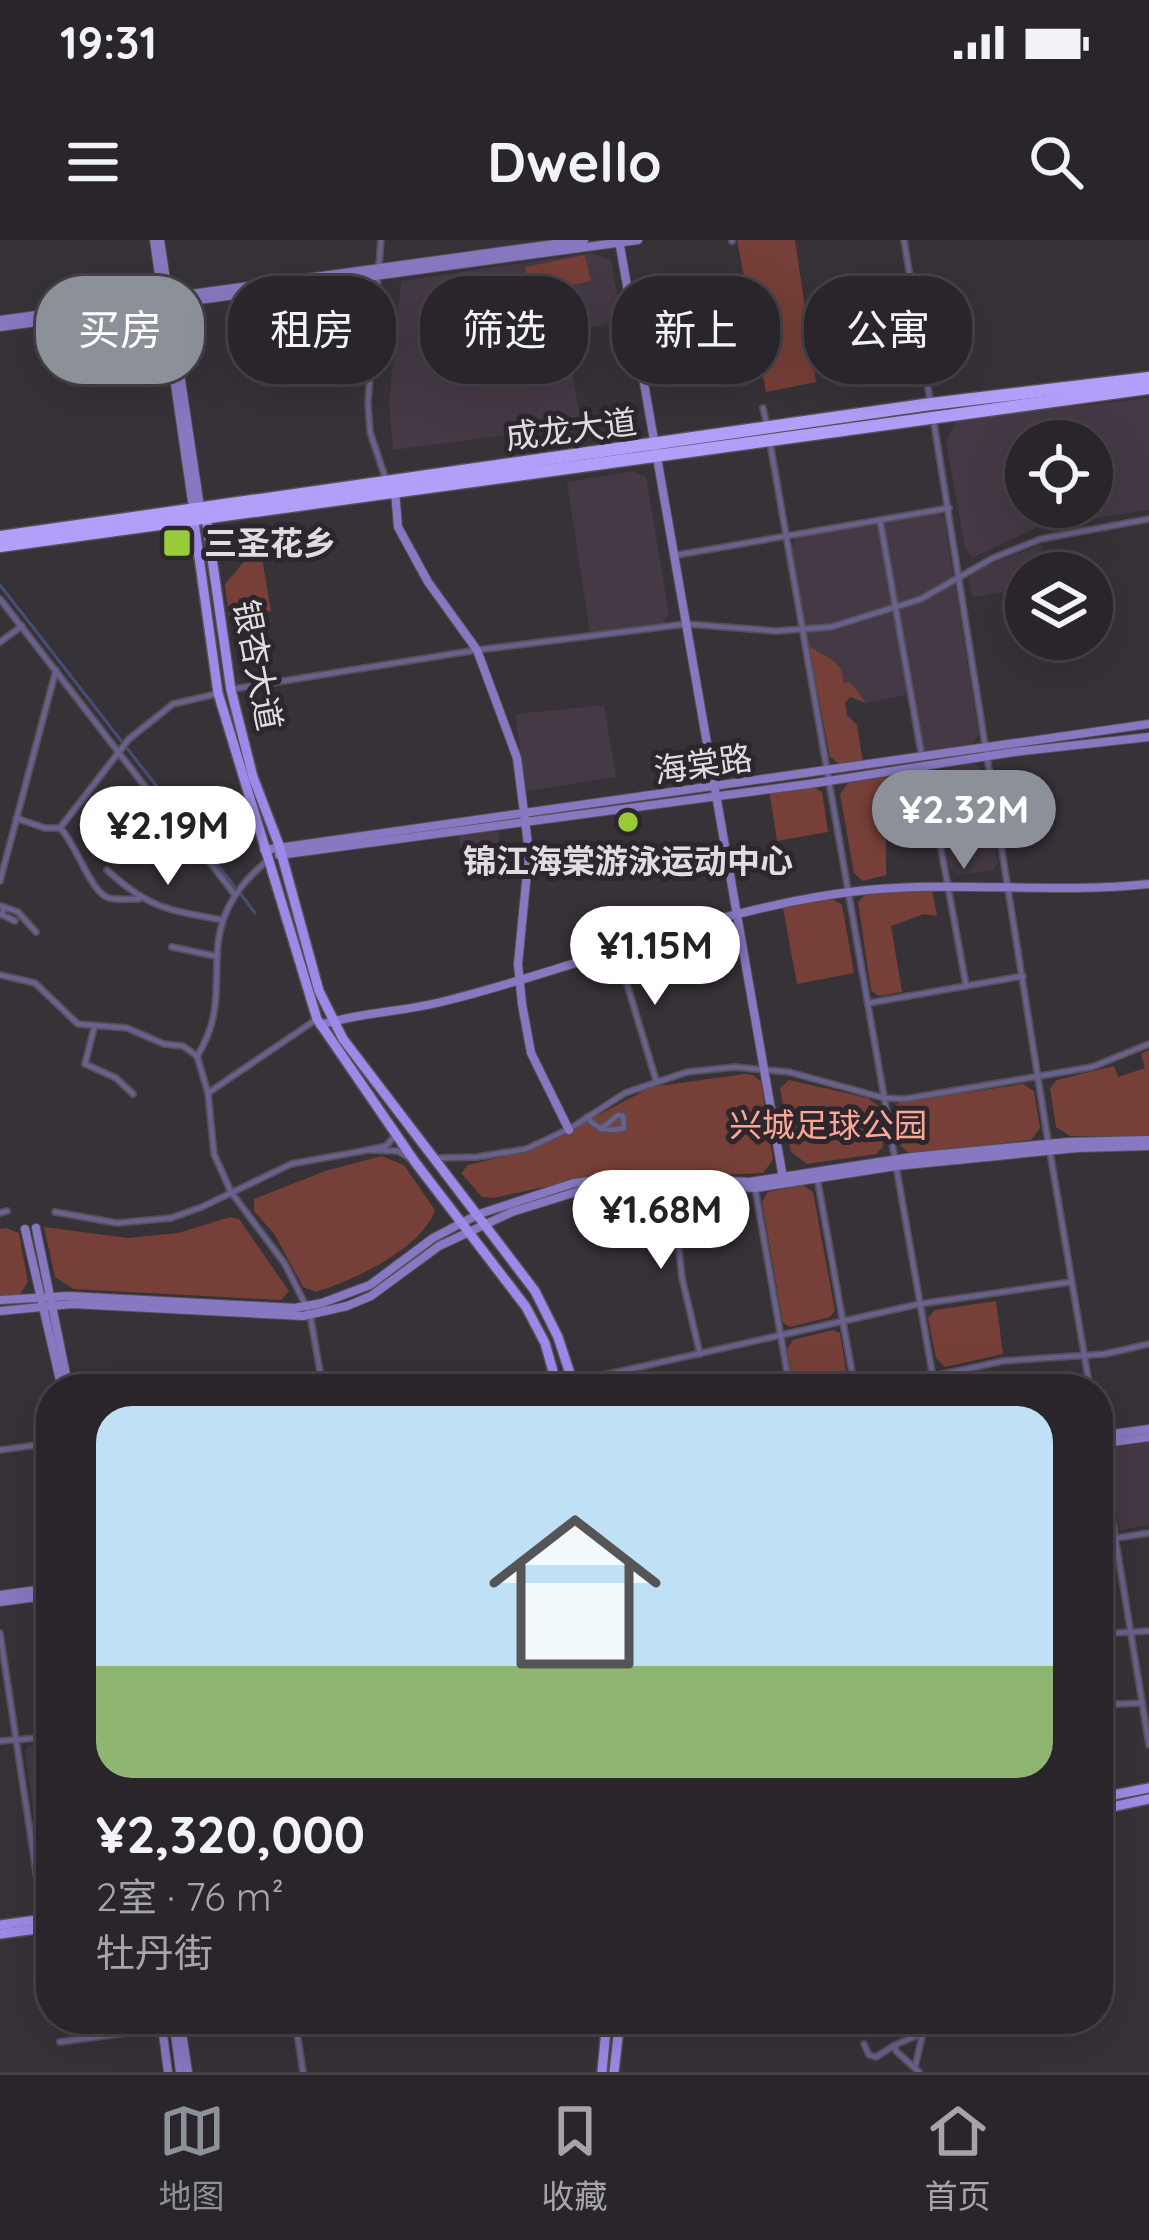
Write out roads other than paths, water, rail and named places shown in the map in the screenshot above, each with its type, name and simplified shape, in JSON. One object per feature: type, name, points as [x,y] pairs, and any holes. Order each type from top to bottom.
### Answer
[{"type":"highway","name":"成龙大道","points":[[0,546],[1149,378]]},
{"type":"highway","name":"成龙大道","points":[[932,410],[1149,388]]},
{"type":"highway","name":"成龙大道","points":[[0,537],[198,514]]},
{"type":"main road","name":"银杏大道","points":[[198,514],[231,690],[253,777],[319,991],[333,1021],[483,1219],[549,1316],[570,1374]]},
{"type":"main road","name":"银杏大道","points":[[198,514],[218,694],[318,1022],[415,1162],[526,1307],[554,1374]]},
{"type":"main road","points":[[1113,1795],[1149,1788]]},
{"type":"main road","points":[[1113,1807],[1149,1799]]},
{"type":"main road","points":[[0,1924],[36,1922]]},
{"type":"main road","points":[[0,1934],[36,1924]]},
{"type":"main road","points":[[602,2072],[606,2034]]},
{"type":"main road","points":[[614,2072],[618,2034]]},
{"type":"street","name":"银杏大道","points":[[157,240],[162,276]]},
{"type":"street","points":[[381,240],[368,402],[370,432],[390,486],[398,527],[441,603],[477,650],[517,758],[529,852],[520,979],[531,1053],[568,1130]]},
{"type":"street","points":[[381,273],[584,240]]},
{"type":"street","points":[[204,296],[638,240]]},
{"type":"street","points":[[904,240],[1087,1374]]},
{"type":"street","points":[[619,242],[783,1179]]},
{"type":"street","points":[[0,324],[36,319]]},
{"type":"street","name":"银杏大道","points":[[178,384],[198,514]]},
{"type":"street","points":[[763,407],[932,1374]]},
{"type":"street","points":[[674,556],[949,508]]},
{"type":"street","points":[[60,828],[123,747],[173,704],[231,690],[477,650],[686,624],[800,630],[831,627],[896,609],[1041,539],[1149,519]]},
{"type":"street","points":[[880,520],[966,986]]},
{"type":"street","points":[[0,599],[123,747],[167,814],[190,836],[200,856],[234,895]]},
{"type":"street","points":[[0,642],[22,626]]},
{"type":"street","points":[[0,881],[40,712],[56,670]]},
{"type":"street","name":"海棠路","points":[[266,855],[827,776],[1149,724]]},
{"type":"street","name":"海棠路","points":[[987,752],[1149,736]]},
{"type":"street","points":[[16,818],[60,828],[106,898],[139,899],[222,920]]},
{"type":"street","points":[[266,855],[234,895],[222,920],[212,1022],[196,1056],[208,1093],[214,1154],[231,1192],[285,1264],[308,1310],[319,1374]]},
{"type":"street","points":[[107,870],[139,899]]},
{"type":"street","points":[[208,1093],[318,1022],[443,1002],[736,914],[846,892],[945,885],[1111,888],[1149,884]]},
{"type":"street","points":[[15,922],[2,915],[2,906],[18,911],[36,932]]},
{"type":"street","points":[[172,947],[215,956]]},
{"type":"street","points":[[616,948],[656,1080]]},
{"type":"street","points":[[0,975],[35,983],[68,1017],[94,1028],[127,1028],[164,1044],[183,1046],[196,1056]]},
{"type":"street","points":[[866,1004],[1023,976]]},
{"type":"street","points":[[94,1028],[85,1064],[116,1078],[133,1094]]},
{"type":"street","points":[[433,1158],[503,1154],[549,1141],[625,1093],[656,1080],[735,1067],[815,1078],[884,1098],[942,1094],[1092,1067],[1149,1044]]},
{"type":"street","points":[[586,1117],[602,1129],[611,1127]]},
{"type":"street","points":[[55,1212],[117,1223],[190,1213],[291,1164],[386,1146],[396,1132]]},
{"type":"street","points":[[308,1310],[370,1285],[461,1222],[589,1188],[672,1183],[754,1188],[783,1179],[896,1162],[1149,1143]]},
{"type":"street","points":[[368,1150],[398,1151],[415,1162]]},
{"type":"street","points":[[0,1300],[308,1310],[347,1306],[371,1296],[439,1246],[470,1234],[483,1219],[552,1188],[654,1176],[749,1182],[817,1177],[896,1162]]},
{"type":"street","points":[[817,1177],[852,1374]]},
{"type":"street","points":[[672,1183],[682,1278],[700,1354]]},
{"type":"street","points":[[754,1188],[787,1374]]},
{"type":"street","points":[[31,1229],[62,1374]]},
{"type":"street","points":[[621,1374],[919,1304],[1002,1297],[1071,1282]]},
{"type":"street","points":[[0,1311],[45,1301]]},
{"type":"street","points":[[941,1374],[1003,1361],[1105,1354],[1149,1344]]},
{"type":"street","points":[[1113,1437],[1149,1433]]},
{"type":"street","points":[[0,1450],[36,1445]]},
{"type":"street","points":[[1113,1532],[1149,1745]]},
{"type":"street","points":[[1114,1539],[1149,1533]]},
{"type":"street","points":[[0,1599],[36,1594]]},
{"type":"street","points":[[1113,1633],[1149,1631]]},
{"type":"street","points":[[0,1633],[36,1855]]},
{"type":"street","points":[[1113,1705],[1142,1703]]},
{"type":"street","points":[[0,1742],[36,1738]]},
{"type":"street","points":[[60,2042],[102,2034]]},
{"type":"street","points":[[171,2034],[178,2072]]},
{"type":"street","points":[[297,2034],[303,2072]]},
{"type":"street","points":[[864,2044],[869,2055],[876,2057],[920,2034]]},
{"type":"street","points":[[917,2070],[922,2034]]},
{"type":"street","points":[[895,2044],[896,2051],[917,2070]]},
{"type":"waterway","points":[[0,585],[235,887]]},
{"type":"waterway","points":[[240,893],[255,913]]},
{"type":"place","name":"三圣花乡","points":[[177,543]]},
{"type":"place","name":"锦江海棠游泳运动中心","points":[[628,822]]},
{"type":"park label","name":"兴城足球公园","points":[[828,1125]]}]
